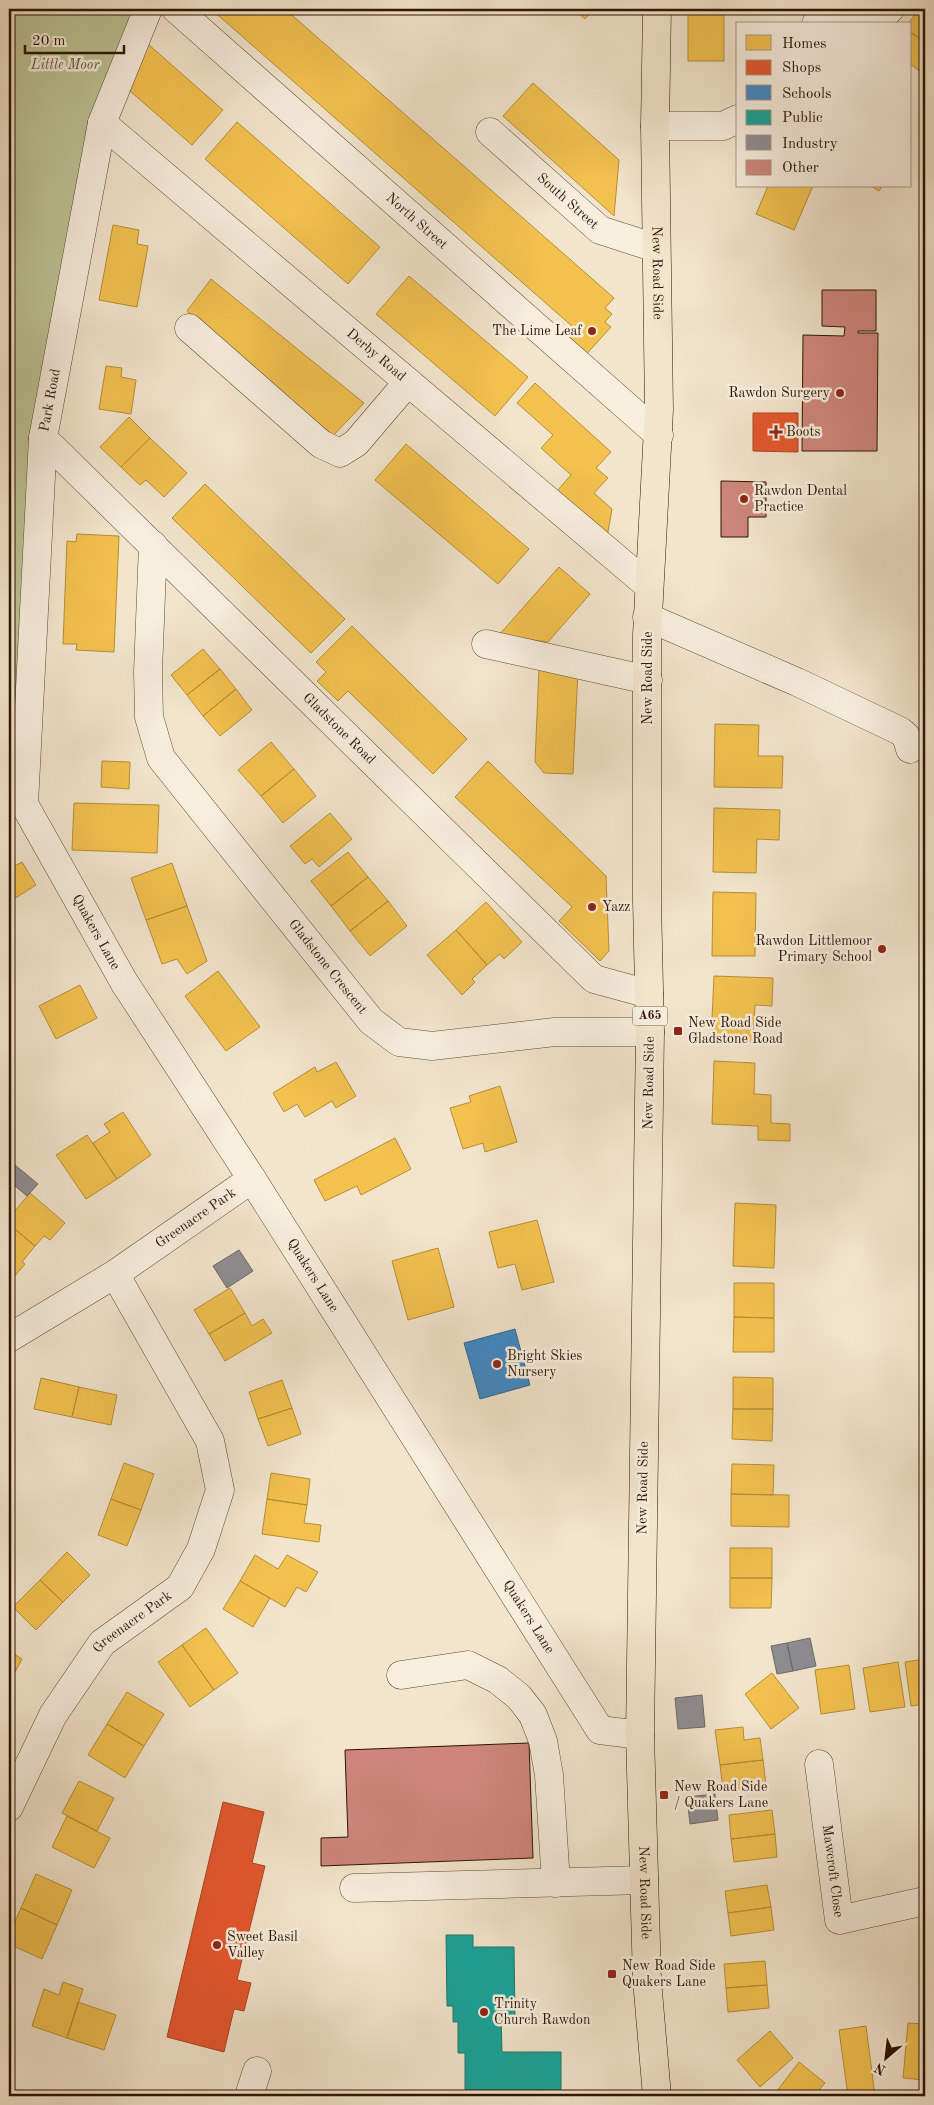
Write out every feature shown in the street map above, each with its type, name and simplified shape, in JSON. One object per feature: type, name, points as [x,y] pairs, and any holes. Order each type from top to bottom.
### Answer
[{"type":"main road","name":"New Road Side","points":[[657,9],[655,126],[659,434],[648,586],[647,900],[650,1032],[640,1735],[650,2023],[657,2096]]},
{"type":"street","name":"Park Road","points":[[16,794],[43,438],[102,123],[148,9]]},
{"type":"street","name":"North Street","points":[[176,9],[659,434]]},
{"type":"street","points":[[827,16],[875,22],[890,9]]},
{"type":"street","points":[[655,126],[724,126],[736,120]]},
{"type":"street","name":"Derby Road","points":[[102,123],[648,586]]},
{"type":"street","name":"South Street","points":[[490,132],[600,230],[656,248]]},
{"type":"street","points":[[189,328],[321,444],[340,453],[356,443],[408,382]]},
{"type":"street","name":"Gladstone Road","points":[[43,438],[594,979],[649,994]]},
{"type":"street","name":"Gladstone Crescent","points":[[153,545],[148,671],[149,717],[161,758],[372,1021],[399,1042],[432,1046],[555,1032],[650,1032]]},
{"type":"street","points":[[648,617],[797,682],[900,731],[906,736],[910,749]]},
{"type":"street","points":[[486,644],[648,680]]},
{"type":"street","name":"Quakers Lane","points":[[16,794],[124,982],[252,1180],[600,1730],[640,1735]]},
{"type":"street","name":"Greenacre Park","points":[[9,1338],[116,1274],[252,1180]]},
{"type":"street","name":"Greenacre Park","points":[[9,1807],[53,1715],[102,1642],[180,1587],[201,1549],[220,1490],[210,1441],[116,1274]]},
{"type":"street","points":[[401,1675],[468,1665],[498,1680],[533,1715],[542,1741],[549,1775],[556,1883]]},
{"type":"street","name":"Mawcroft Close","points":[[819,1764],[839,1920],[925,1901]]},
{"type":"street","points":[[354,1888],[644,1880]]},
{"type":"green space","name":"Little Moor","points":[[9,9],[148,9],[102,123],[43,438],[24,804],[9,784]]},
{"type":"building: Homes","points":[[211,9],[285,9],[614,298],[605,308],[612,314],[605,322],[611,327],[582,359],[561,341],[573,327]]},
{"type":"building: Homes","points":[[573,9],[594,9],[585,19]]},
{"type":"building: Homes","points":[[688,9],[724,9],[724,61],[688,61]]},
{"type":"building: Homes","points":[[919,9],[925,9],[925,42],[912,33],[912,22],[909,22]]},
{"type":"building: Homes","points":[[912,33],[925,42],[925,75],[912,65]]},
{"type":"building: Homes","points":[[148,44],[223,110],[192,145],[130,91]]},
{"type":"building: Homes","points":[[533,83],[619,160],[614,216],[503,116]]},
{"type":"building: Homes","points":[[237,122],[380,247],[348,284],[205,159]]},
{"type":"building: Homes","points":[[767,188],[812,188],[794,230],[756,214]]},
{"type":"building: Homes","points":[[113,225],[139,230],[137,244],[148,246],[137,307],[99,300]]},
{"type":"building: Homes","points":[[409,276],[528,377],[495,416],[376,314]]},
{"type":"building: Homes","points":[[211,279],[364,403],[331,438],[187,311]]},
{"type":"building: Homes","points":[[106,366],[122,368],[121,377],[136,380],[131,414],[99,409]]},
{"type":"building: Homes","points":[[535,383],[611,452],[596,468],[608,478],[594,493],[612,509],[607,537],[557,491],[571,475],[541,448],[553,435],[517,403]]},
{"type":"building: Homes","points":[[129,417],[150,438],[121,467],[100,447]]},
{"type":"building: Homes","points":[[150,438],[187,473],[164,497],[146,480],[140,485],[121,467]]},
{"type":"building: Homes","points":[[406,444],[529,549],[498,584],[375,480]]},
{"type":"building: Homes","points":[[205,484],[345,619],[311,653],[172,518]]},
{"type":"building: Homes","points":[[77,534],[119,536],[114,652],[76,650],[77,644],[63,644],[67,541],[76,542]]},
{"type":"building: Homes","points":[[559,567],[590,594],[548,642],[499,635]]},
{"type":"building: Homes","points":[[352,626],[467,739],[433,774],[348,691],[338,701],[317,681],[326,672],[316,662]]},
{"type":"building: Homes","points":[[203,649],[220,669],[187,695],[171,675]]},
{"type":"building: Homes","points":[[220,669],[236,689],[203,716],[187,695]]},
{"type":"building: Homes","points":[[539,669],[578,671],[573,774],[544,773],[535,762]]},
{"type":"building: Homes","points":[[236,689],[252,710],[220,736],[203,716]]},
{"type":"building: Homes","points":[[715,724],[759,725],[758,756],[783,756],[782,788],[714,787]]},
{"type":"building: Homes","points":[[271,742],[294,769],[261,796],[238,770]]},
{"type":"building: Homes","points":[[102,761],[130,762],[129,789],[101,787]]},
{"type":"building: Homes","points":[[488,761],[606,876],[609,951],[600,961],[559,921],[572,907],[455,797]]},
{"type":"building: Homes","points":[[294,769],[316,796],[283,823],[261,796]]},
{"type":"building: Homes","points":[[74,803],[159,805],[157,853],[72,850]]},
{"type":"building: Homes","points":[[714,808],[780,810],[779,840],[757,839],[756,873],[713,872]]},
{"type":"building: Homes","points":[[330,813],[352,839],[319,867],[312,859],[305,864],[290,846]]},
{"type":"building: Homes","points":[[348,852],[368,877],[331,906],[311,881]]},
{"type":"building: Homes","points":[[22,862],[36,885],[9,902],[9,869]]},
{"type":"building: Homes","points":[[172,863],[187,906],[146,920],[131,878]]},
{"type":"building: Homes","points":[[368,877],[388,901],[350,931],[331,906]]},
{"type":"building: Homes","points":[[713,892],[756,893],[755,956],[712,956]]},
{"type":"building: Homes","points":[[388,901],[407,926],[370,956],[350,931]]},
{"type":"building: Homes","points":[[486,902],[522,942],[504,959],[500,954],[487,965],[456,930]]},
{"type":"building: Homes","points":[[187,906],[207,961],[187,974],[177,959],[162,964],[146,920]]},
{"type":"building: Homes","points":[[456,930],[487,965],[472,979],[475,982],[462,995],[427,955]]},
{"type":"building: Homes","points":[[218,971],[260,1027],[226,1051],[185,996]]},
{"type":"building: Homes","points":[[714,976],[773,978],[772,1006],[755,1005],[753,1042],[711,1040]]},
{"type":"building: Homes","points":[[80,985],[97,1018],[56,1039],[39,1006]]},
{"type":"building: Homes","points":[[714,1061],[755,1063],[754,1094],[771,1095],[771,1123],[790,1124],[790,1141],[758,1140],[758,1126],[712,1124]]},
{"type":"building: Homes","points":[[336,1062],[356,1096],[336,1108],[332,1101],[305,1117],[297,1104],[284,1112],[273,1093],[315,1067],[317,1072]]},
{"type":"building: Homes","points":[[500,1086],[517,1142],[485,1152],[483,1143],[463,1149],[450,1108],[471,1102],[469,1096]]},
{"type":"building: Homes","points":[[123,1112],[151,1155],[117,1179],[93,1143],[110,1132],[104,1124]]},
{"type":"building: Homes","points":[[87,1135],[117,1179],[86,1199],[56,1155]]},
{"type":"building: Homes","points":[[395,1138],[411,1169],[361,1195],[357,1186],[325,1201],[314,1180]]},
{"type":"building: Homes","points":[[30,1193],[65,1223],[50,1240],[44,1236],[35,1246],[9,1224],[9,1218]]},
{"type":"building: Homes","points":[[735,1203],[776,1205],[774,1268],[733,1266]]},
{"type":"building: Homes","points":[[537,1220],[554,1282],[522,1290],[515,1264],[498,1268],[489,1232]]},
{"type":"building: Homes","points":[[9,1224],[35,1246],[22,1262],[25,1264],[14,1277],[9,1273]]},
{"type":"building: Homes","points":[[438,1248],[454,1307],[408,1320],[392,1261]]},
{"type":"building: Homes","points":[[734,1283],[774,1283],[774,1318],[734,1317]]},
{"type":"building: Homes","points":[[230,1288],[245,1313],[209,1334],[194,1310]]},
{"type":"building: Homes","points":[[245,1313],[252,1326],[263,1319],[272,1333],[225,1361],[209,1334]]},
{"type":"building: Homes","points":[[734,1317],[774,1318],[774,1352],[733,1352]]},
{"type":"building: Homes","points":[[733,1377],[773,1378],[773,1409],[733,1409]]},
{"type":"building: Homes","points":[[41,1378],[79,1387],[72,1417],[34,1409]]},
{"type":"building: Homes","points":[[282,1380],[292,1408],[258,1419],[249,1392]]},
{"type":"building: Homes","points":[[79,1387],[117,1395],[111,1425],[72,1417]]},
{"type":"building: Homes","points":[[292,1408],[301,1434],[268,1446],[258,1419]]},
{"type":"building: Homes","points":[[733,1409],[773,1409],[772,1441],[732,1439]]},
{"type":"building: Homes","points":[[124,1463],[154,1474],[141,1510],[111,1499]]},
{"type":"building: Homes","points":[[732,1464],[774,1465],[773,1495],[731,1494]]},
{"type":"building: Homes","points":[[271,1473],[310,1479],[307,1505],[267,1499]]},
{"type":"building: Homes","points":[[731,1494],[789,1495],[789,1527],[731,1526]]},
{"type":"building: Homes","points":[[111,1499],[141,1510],[127,1546],[98,1535]]},
{"type":"building: Homes","points":[[267,1499],[307,1505],[304,1523],[321,1525],[319,1542],[262,1534]]},
{"type":"building: Homes","points":[[730,1548],[772,1548],[772,1578],[730,1578]]},
{"type":"building: Homes","points":[[67,1552],[90,1575],[63,1602],[40,1580]]},
{"type":"building: Homes","points":[[255,1555],[278,1569],[287,1555],[318,1572],[306,1592],[297,1587],[285,1607],[240,1581]]},
{"type":"building: Homes","points":[[730,1578],[772,1578],[771,1608],[730,1608]]},
{"type":"building: Homes","points":[[40,1580],[63,1602],[36,1630],[13,1607]]},
{"type":"building: Homes","points":[[240,1581],[270,1598],[253,1627],[223,1609]]},
{"type":"building: Homes","points":[[206,1628],[238,1673],[214,1690],[182,1645]]},
{"type":"building: Homes","points":[[182,1645],[214,1690],[190,1707],[158,1662]]},
{"type":"building: Homes","points":[[9,1651],[22,1659],[9,1683]]},
{"type":"building: Homes","points":[[925,1659],[925,1704],[911,1706],[905,1662]]},
{"type":"building: Homes","points":[[898,1662],[905,1707],[870,1712],[863,1668]]},
{"type":"building: Homes","points":[[849,1665],[855,1709],[821,1714],[815,1670]]},
{"type":"building: Homes","points":[[772,1673],[799,1708],[771,1729],[745,1694]]},
{"type":"building: Homes","points":[[127,1692],[164,1714],[144,1746],[107,1724]]},
{"type":"building: Homes","points":[[107,1724],[144,1746],[125,1778],[88,1755]]},
{"type":"building: Homes","points":[[743,1727],[744,1740],[760,1738],[763,1760],[720,1765],[715,1730]]},
{"type":"building: Homes","points":[[763,1760],[766,1785],[723,1790],[720,1765]]},
{"type":"building: Homes","points":[[79,1781],[114,1798],[97,1831],[62,1813]]},
{"type":"building: Homes","points":[[772,1810],[775,1834],[731,1839],[729,1815]]},
{"type":"building: Homes","points":[[67,1816],[110,1838],[94,1868],[52,1847]]},
{"type":"building: Homes","points":[[775,1834],[777,1857],[734,1862],[731,1839]]},
{"type":"building: Homes","points":[[36,1874],[72,1890],[57,1925],[21,1908]]},
{"type":"building: Homes","points":[[767,1885],[771,1907],[728,1913],[725,1891]]},
{"type":"building: Homes","points":[[771,1907],[774,1930],[731,1936],[728,1913]]},
{"type":"building: Homes","points":[[21,1908],[57,1925],[42,1959],[9,1944],[9,1935]]},
{"type":"building: Homes","points":[[765,1961],[767,1985],[726,1988],[724,1964]]},
{"type":"building: Homes","points":[[63,1982],[83,1989],[67,2038],[32,2026],[44,1989],[59,1995]]},
{"type":"building: Homes","points":[[767,1985],[769,2008],[728,2012],[726,1988]]},
{"type":"building: Homes","points":[[78,2002],[116,2015],[104,2050],[67,2038]]},
{"type":"building: Homes","points":[[908,2023],[925,2024],[925,2080],[903,2078]]},
{"type":"building: Homes","points":[[866,2026],[875,2096],[848,2096],[839,2030]]},
{"type":"building: Homes","points":[[770,2031],[793,2058],[760,2087],[737,2060]]},
{"type":"building: Homes","points":[[799,2062],[825,2083],[814,2096],[773,2096]]},
{"type":"building: Shops","name":"Boots","points":[[753,413],[798,413],[798,452],[753,451]]},
{"type":"building: Shops","name":"Sweet Basil Valley","points":[[223,1802],[264,1812],[252,1863],[265,1866],[237,1980],[251,1983],[244,2011],[234,2009],[224,2052],[167,2037]]},
{"type":"building: Schools","name":"Bright Skies Nursery","points":[[515,1329],[530,1385],[480,1399],[464,1343]]},
{"type":"building: Public","name":"Trinity Church Rawdon","points":[[446,1935],[473,1935],[473,1947],[514,1947],[515,2017],[501,2017],[502,2052],[561,2052],[561,2096],[465,2096],[465,2053],[458,2053],[458,2022],[453,2022],[453,2006],[447,2006]]},
{"type":"building: Industry","points":[[15,1165],[38,1184],[27,1196],[9,1181],[9,1172]]},
{"type":"building: Industry","points":[[239,1250],[253,1271],[227,1288],[213,1266]]},
{"type":"building: Industry","points":[[810,1638],[816,1666],[793,1671],[787,1643]]},
{"type":"building: Industry","points":[[787,1643],[793,1671],[777,1674],[771,1646]]},
{"type":"building: Industry","points":[[702,1695],[705,1727],[678,1729],[675,1698]]},
{"type":"building: Industry","points":[[715,1794],[718,1820],[690,1824],[687,1797]]},
{"type":"building: Other","name":"Rawdon Surgery","points":[[822,290],[876,290],[876,331],[858,331],[858,333],[878,333],[877,451],[802,451],[803,335],[844,336],[845,327],[822,326]]},
{"type":"building: Other","name":"Rawdon Dental Practice","points":[[721,481],[766,482],[766,517],[748,517],[748,537],[721,537]]},
{"type":"building: Other","points":[[529,1743],[533,1858],[321,1866],[321,1838],[348,1837],[345,1750]]},
{"type":"place","name":"The Lime Leaf","points":[[592,331]]},
{"type":"place","name":"Rawdon Surgery","points":[[840,393]]},
{"type":"place","name":"Boots","points":[[776,432]]},
{"type":"place","name":"Rawdon Dental Practice","points":[[744,499]]},
{"type":"place","name":"Yazz","points":[[592,907]]},
{"type":"place","name":"Rawdon Littlemoor Primary School","points":[[882,949]]},
{"type":"place","name":"New Road Side Gladstone Road","points":[[678,1031]]},
{"type":"place","name":"Bright Skies Nursery","points":[[497,1364]]},
{"type":"place","name":"New Road Side / Quakers Lane","points":[[664,1795]]},
{"type":"place","name":"Sweet Basil Valley","points":[[217,1945]]},
{"type":"place","name":"New Road Side Quakers Lane","points":[[612,1974]]},
{"type":"place","name":"Trinity Church Rawdon","points":[[484,2012]]}]
